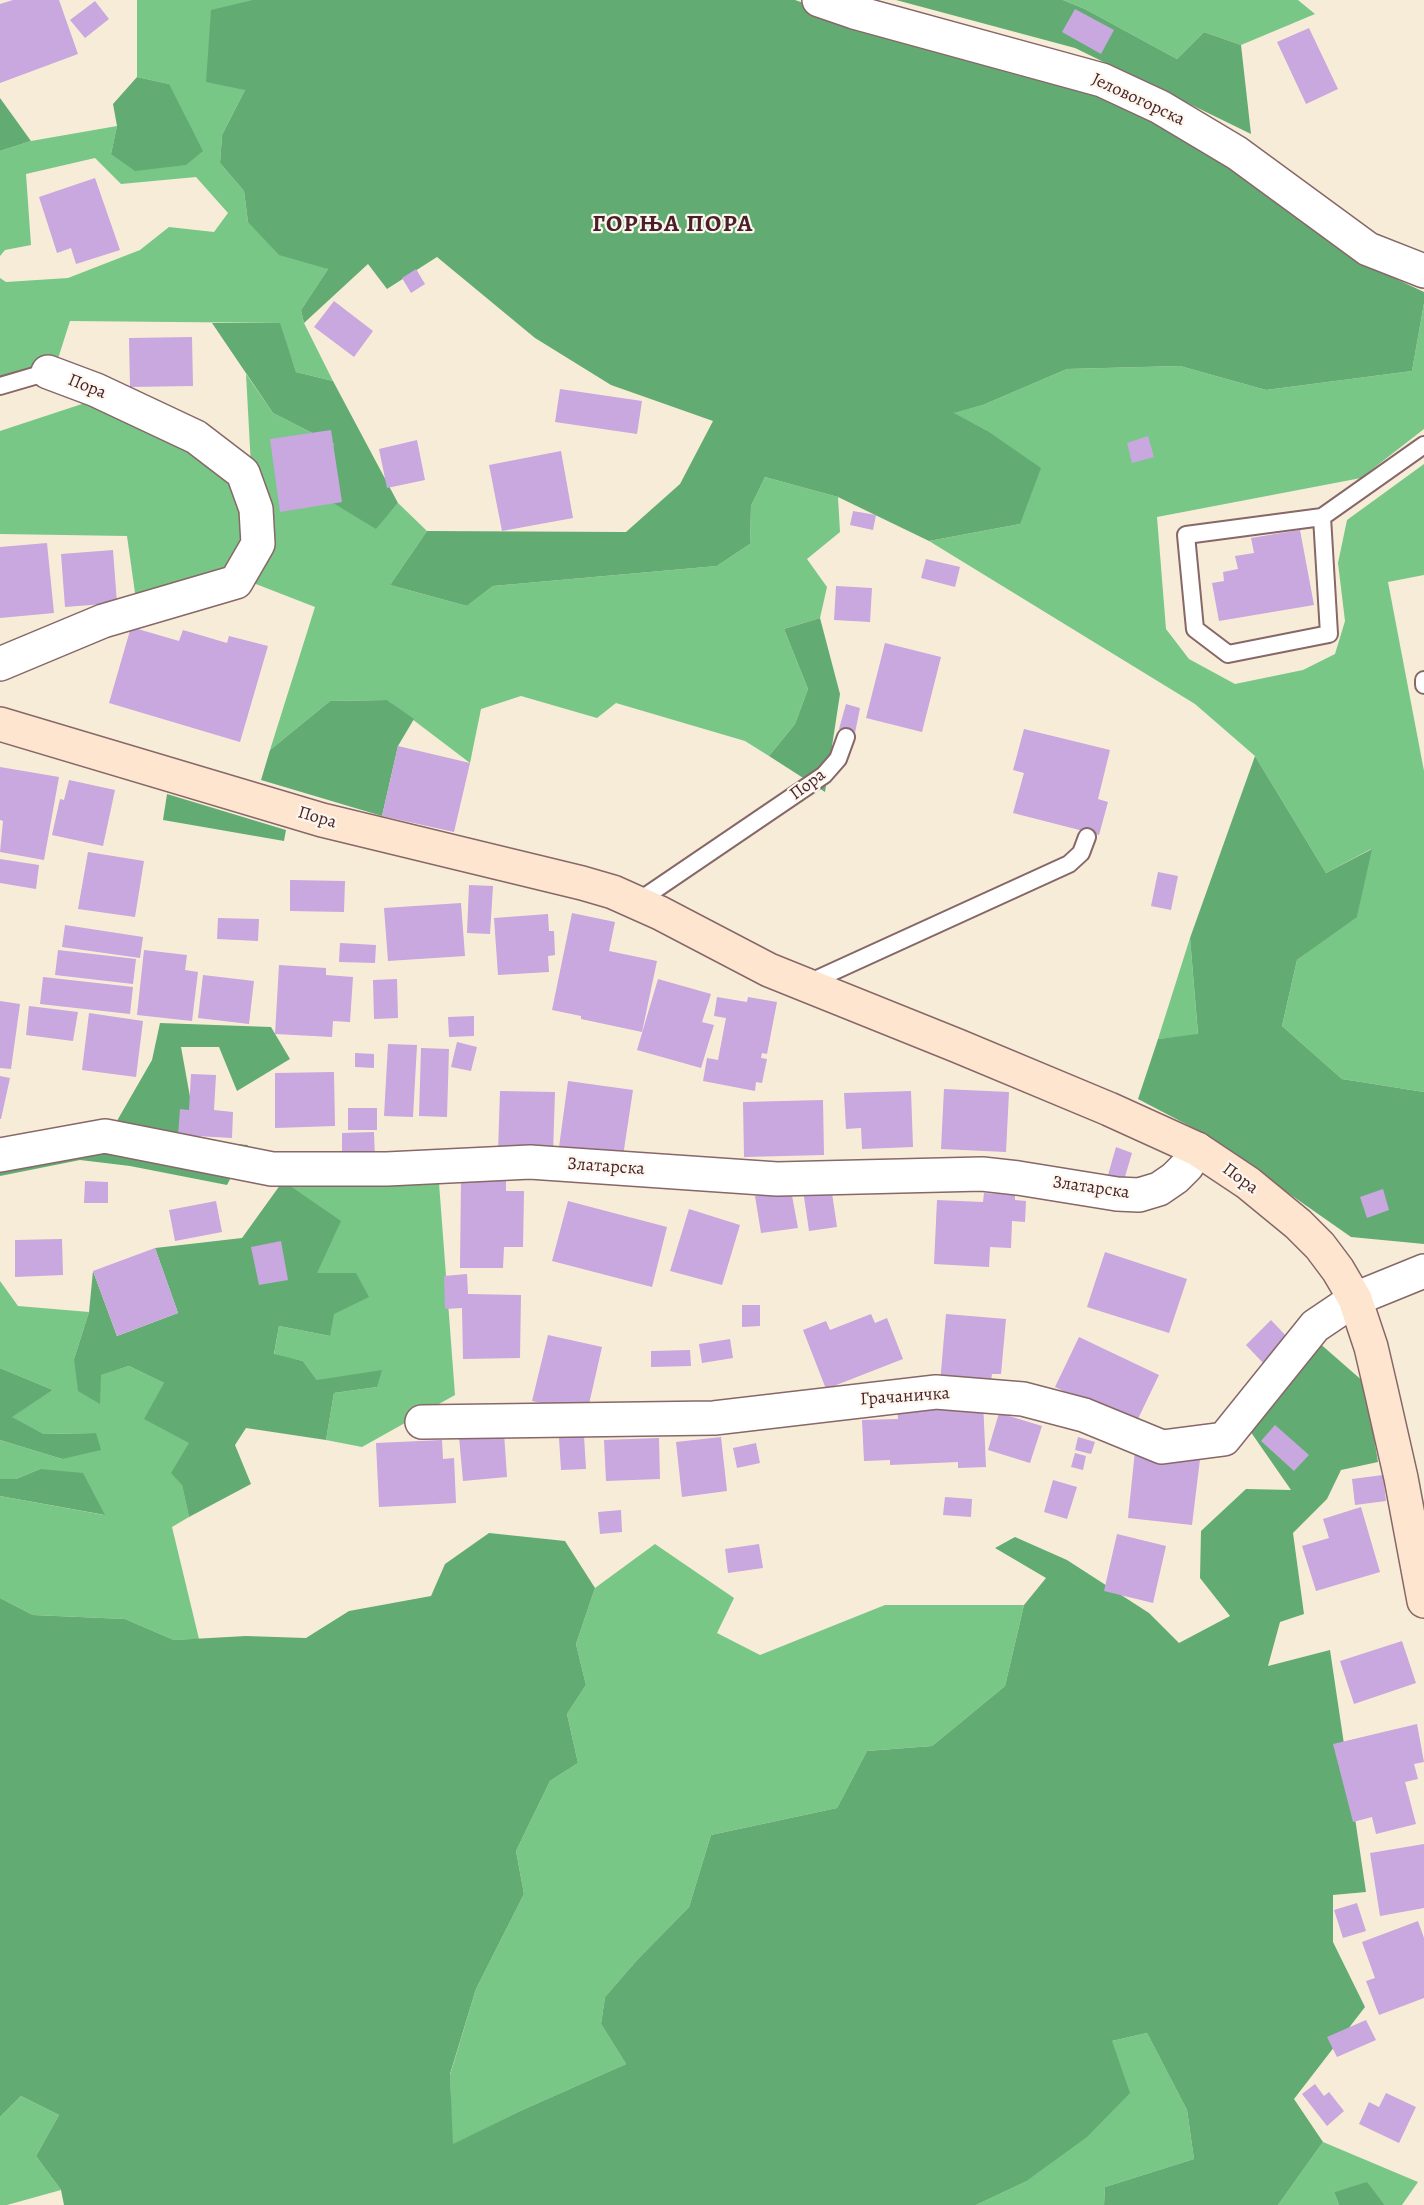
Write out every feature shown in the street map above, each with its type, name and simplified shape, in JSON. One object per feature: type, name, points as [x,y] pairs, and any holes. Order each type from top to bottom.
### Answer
[{"type":"street","name":"Јеловогорска","points":[[819,0],[854,12],[1102,80],[1160,107],[1237,153],[1368,249],[1424,271]]},
{"type":"street","name":"Пора","points":[[0,664],[103,621],[236,582],[258,544],[256,508],[243,473],[196,437],[96,390],[48,372]]},
{"type":"street","name":"Пора","points":[[0,724],[322,820],[582,883],[637,902],[739,955],[805,985],[990,1059],[1197,1149],[1248,1184],[1298,1224],[1320,1246],[1355,1299],[1371,1347],[1401,1478],[1424,1601]]},
{"type":"street","name":"Златарска","points":[[0,1155],[105,1136],[272,1169],[387,1169],[530,1162],[777,1179],[982,1174],[1117,1194],[1139,1195],[1159,1189],[1175,1178],[1187,1166],[1197,1149]]},
{"type":"street","name":"Грачаничка","points":[[422,1422],[714,1418],[936,1392],[1023,1399],[1084,1415],[1162,1446],[1224,1439],[1315,1326],[1355,1299],[1424,1271]]},
{"type":"lane","points":[[0,386],[48,372]]},
{"type":"lane","points":[[1322,517],[1329,634],[1228,654],[1195,629],[1186,535],[1322,517],[1424,445]]},
{"type":"lane","points":[[1424,680],[1424,685]]},
{"type":"lane","name":"Пора","points":[[637,902],[824,775],[838,759],[846,737]]},
{"type":"lane","points":[[805,985],[1070,864],[1081,853],[1087,837]]},
{"type":"green space","points":[[137,0],[253,0],[245,90],[222,135],[220,163],[244,191],[248,222],[328,269],[301,310],[304,323],[333,381],[296,372],[279,323],[70,321],[55,368],[0,379],[0,278],[6,282],[68,278],[140,250],[169,227],[214,232],[228,213],[196,177],[121,184],[95,158],[26,174],[31,245],[5,250],[0,256],[0,151],[31,141],[117,126],[111,154],[169,84],[137,77]]},
{"type":"green space","points":[[253,0],[795,0],[928,46],[1124,92],[1364,264],[1424,292],[1412,371],[1266,390],[1180,366],[1067,369],[983,405],[954,413],[986,430],[1041,468],[1020,524],[929,541],[838,497],[765,477],[751,506],[750,544],[717,566],[493,586],[467,606],[390,585],[427,531],[626,532],[680,484],[713,421],[611,385],[535,338],[437,257],[387,289],[368,264],[304,323],[301,310],[328,269],[279,255],[248,222],[244,191],[220,163],[222,135],[245,90],[206,82],[211,10]]},
{"type":"green space","points":[[896,0],[1063,0],[1085,9],[1177,59],[1204,32],[1241,45],[1251,134],[1075,48]]},
{"type":"green space","points":[[1063,0],[1298,0],[1315,14],[1241,45],[1204,32],[1177,59],[1085,9]]},
{"type":"green space","points":[[137,77],[169,84],[203,151],[186,165],[135,171],[111,154],[117,126],[113,104]]},
{"type":"green space","points":[[0,98],[31,141],[0,151]]},
{"type":"green space","points":[[1424,303],[1424,429],[1361,478],[1157,517],[1166,629],[1189,659],[1235,684],[1303,670],[1335,654],[1345,621],[1338,563],[1347,520],[1424,464],[1424,575],[1388,582],[1424,771],[1424,1092],[1342,1079],[1282,1026],[1297,960],[1357,916],[1371,849],[1326,873],[1255,756],[1195,704],[929,541],[1020,524],[986,430],[953,413],[983,405],[1067,369],[1180,366],[1266,390],[1412,371]]},
{"type":"green space","points":[[212,323],[280,323],[296,372],[333,381],[398,503],[376,529],[313,491],[334,444],[273,413]]},
{"type":"green space","points":[[246,374],[273,413],[334,444],[313,491],[376,528],[398,503],[427,531],[390,585],[467,606],[493,586],[717,566],[750,544],[751,506],[765,477],[838,497],[840,532],[807,559],[827,587],[820,618],[784,629],[808,689],[795,724],[769,756],[745,741],[616,703],[597,718],[521,696],[481,709],[470,763],[387,700],[330,701],[270,750],[315,607],[225,572],[136,600],[127,536],[0,534],[0,431],[91,401],[251,466]]},
{"type":"green space","points":[[820,618],[840,694],[825,792],[769,756],[795,724],[808,689],[784,629]]},
{"type":"green space","points":[[387,700],[414,719],[398,746],[382,816],[261,780],[270,750],[330,701]]},
{"type":"green space","points":[[1255,756],[1326,873],[1372,849],[1357,917],[1297,960],[1282,1026],[1342,1079],[1424,1092],[1424,1244],[1351,1237],[1201,1132],[1138,1099],[1158,1039],[1198,1034],[1190,938]]},
{"type":"green space","points":[[167,794],[286,830],[284,841],[163,820]]},
{"type":"green space","points":[[1190,938],[1198,1035],[1158,1039]]},
{"type":"green space","points":[[160,1023],[271,1027],[290,1059],[237,1091],[219,1047],[181,1047],[198,1141],[248,1145],[227,1185],[130,1166],[80,1160],[0,1176],[0,1147],[114,1126],[152,1060]]},
{"type":"green space","points":[[283,1181],[439,1183],[455,1395],[362,1447],[326,1440],[334,1393],[377,1387],[317,1380],[303,1361],[274,1355],[279,1326],[330,1336],[317,1273]]},
{"type":"green space","points":[[283,1181],[341,1221],[317,1273],[356,1273],[369,1297],[334,1314],[330,1336],[279,1326],[274,1354],[303,1361],[317,1380],[382,1370],[377,1387],[334,1393],[326,1440],[246,1428],[235,1445],[251,1484],[189,1517],[182,1485],[171,1473],[189,1443],[144,1419],[164,1383],[129,1366],[101,1375],[100,1404],[78,1391],[74,1359],[89,1312],[93,1271],[117,1336],[178,1313],[155,1248],[242,1238]]},
{"type":"green space","points":[[0,1281],[18,1306],[89,1312],[74,1359],[100,1375],[129,1366],[164,1383],[190,1443],[182,1484],[189,1517],[172,1527],[199,1639],[174,1640],[125,1619],[33,1615],[0,1598],[0,1496],[104,1515],[40,1469],[16,1479],[0,1479],[0,1440],[62,1459],[96,1433],[44,1434],[11,1417],[53,1390],[0,1368]]},
{"type":"green space","points":[[1317,1341],[1365,1383],[1378,1462],[1341,1470],[1327,1499],[1293,1533],[1304,1614],[1280,1622],[1268,1666],[1330,1650],[1366,1892],[1333,1895],[1333,1942],[1365,2007],[1294,2099],[1323,2142],[1278,2205],[1104,2205],[1105,2187],[1194,2159],[1187,2110],[1147,2033],[1112,2041],[1130,2093],[1087,2137],[1025,2182],[976,2205],[64,2205],[61,2190],[36,2156],[59,2115],[21,2096],[0,2117],[0,1598],[33,1615],[125,1619],[174,1640],[246,1636],[306,1638],[349,1611],[431,1596],[445,1564],[489,1533],[565,1541],[595,1588],[576,1644],[586,1685],[567,1714],[578,1763],[550,1781],[516,1851],[524,1894],[476,1989],[450,2074],[453,2144],[520,2111],[626,2064],[601,2024],[605,1997],[638,1959],[689,1907],[711,1835],[837,1808],[867,1751],[932,1746],[1005,1686],[1024,1605],[1046,1578],[995,1548],[1015,1537],[1067,1560],[1149,1613],[1179,1643],[1230,1616],[1200,1578],[1201,1531],[1246,1489],[1291,1490],[1248,1428]]},
{"type":"green space","points":[[0,1368],[53,1390],[12,1417],[44,1434],[96,1433],[101,1450],[62,1459],[0,1440]]},
{"type":"green space","points":[[40,1469],[83,1473],[105,1515],[0,1496],[0,1479],[16,1479]]},
{"type":"green space","points":[[655,1544],[734,1598],[717,1633],[760,1655],[885,1605],[1024,1605],[1005,1686],[932,1746],[867,1751],[837,1808],[711,1835],[689,1907],[638,1959],[605,1997],[601,2024],[626,2064],[520,2111],[452,2145],[450,2075],[476,1989],[524,1894],[516,1851],[550,1781],[578,1763],[567,1714],[586,1685],[576,1644],[595,1588]]},
{"type":"green space","points":[[1147,2033],[1187,2110],[1194,2159],[1105,2187],[1104,2205],[976,2205],[1025,2182],[1112,2041]]},
{"type":"green space","points":[[21,2096],[59,2115],[36,2156],[61,2190],[0,2205],[0,2117]]},
{"type":"green space","points":[[1323,2142],[1418,2182],[1402,2205],[1385,2205],[1367,2183],[1334,2192],[1339,2205],[1278,2205]]},
{"type":"green space","points":[[1367,2182],[1385,2205],[1339,2205],[1334,2192]]},
{"type":"building","points":[[13,0],[59,0],[78,54],[0,83],[0,4]]},
{"type":"building","points":[[95,1],[109,19],[85,38],[70,20]]},
{"type":"building","points":[[1075,9],[1114,30],[1101,54],[1062,32]]},
{"type":"building","points":[[1309,28],[1338,89],[1306,104],[1277,42]]},
{"type":"building","points":[[95,178],[120,250],[76,264],[71,248],[57,253],[39,197]]},
{"type":"building","points":[[416,269],[425,284],[411,293],[402,278]]},
{"type":"building","points":[[334,301],[373,331],[354,357],[314,327]]},
{"type":"building","points":[[192,337],[193,386],[130,387],[129,338]]},
{"type":"building","points":[[560,389],[642,401],[637,434],[555,422]]},
{"type":"building","points":[[331,430],[342,502],[280,512],[270,439]]},
{"type":"building","points":[[1148,436],[1154,457],[1132,463],[1127,443]]},
{"type":"building","points":[[417,440],[425,480],[387,488],[379,449]]},
{"type":"building","points":[[561,451],[573,518],[502,531],[489,465]]},
{"type":"building","points":[[853,511],[876,515],[873,530],[850,525]]},
{"type":"building","points":[[1300,530],[1314,605],[1219,621],[1212,583],[1224,581],[1223,572],[1238,569],[1235,556],[1254,553],[1251,538]]},
{"type":"building","points":[[47,543],[54,613],[0,618],[0,547]]},
{"type":"building","points":[[113,550],[117,603],[65,607],[61,554]]},
{"type":"building","points":[[926,559],[960,567],[955,587],[921,578]]},
{"type":"building","points":[[836,586],[872,588],[870,622],[834,620]]},
{"type":"building","points":[[131,627],[179,641],[183,630],[227,643],[229,636],[268,646],[240,742],[109,703]]},
{"type":"building","points":[[885,643],[941,657],[922,732],[866,718]]},
{"type":"building","points":[[846,704],[860,708],[855,733],[839,729]]},
{"type":"building","points":[[1024,729],[1110,750],[1098,799],[1108,802],[1099,835],[1013,813],[1024,773],[1013,770]]},
{"type":"building","points":[[398,746],[470,763],[454,832],[382,816]]},
{"type":"building","points":[[0,767],[59,777],[44,860],[0,852],[3,821],[0,820]]},
{"type":"building","points":[[69,780],[115,790],[103,846],[52,835],[60,799],[64,800]]},
{"type":"building","points":[[88,852],[144,861],[135,917],[78,909]]},
{"type":"building","points":[[0,859],[39,865],[36,889],[0,883]]},
{"type":"building","points":[[1158,872],[1178,876],[1171,910],[1151,906]]},
{"type":"building","points":[[290,880],[345,881],[344,912],[290,911]]},
{"type":"building","points":[[469,885],[493,886],[490,934],[467,933]]},
{"type":"building","points":[[461,903],[465,956],[388,961],[384,908]]},
{"type":"building","points":[[572,913],[615,922],[609,951],[657,961],[642,1032],[581,1019],[581,1016],[552,1010]]},
{"type":"building","points":[[548,914],[549,931],[554,931],[555,955],[548,956],[549,972],[498,975],[494,918]]},
{"type":"building","points":[[218,918],[259,919],[258,941],[217,939]]},
{"type":"building","points":[[65,925],[143,937],[140,958],[62,947]]},
{"type":"building","points":[[340,943],[376,945],[375,963],[339,962]]},
{"type":"building","points":[[58,950],[136,959],[133,984],[55,975]]},
{"type":"building","points":[[144,950],[187,955],[185,970],[198,972],[192,1021],[137,1015]]},
{"type":"building","points":[[279,965],[326,968],[326,975],[353,977],[350,1022],[333,1021],[332,1037],[275,1034]]},
{"type":"building","points":[[203,975],[254,981],[249,1024],[198,1018]]},
{"type":"building","points":[[43,977],[133,987],[130,1014],[40,1004]]},
{"type":"building","points":[[397,979],[398,1018],[374,1019],[373,980]]},
{"type":"building","points":[[658,979],[711,994],[702,1022],[714,1025],[701,1068],[637,1050]]},
{"type":"building","points":[[717,997],[747,1002],[748,997],[777,1002],[767,1054],[762,1053],[761,1058],[767,1059],[762,1083],[756,1082],[755,1091],[703,1081],[707,1058],[718,1060],[726,1018],[714,1016]]},
{"type":"building","points":[[0,1001],[20,1004],[11,1069],[0,1068]]},
{"type":"building","points":[[29,1006],[78,1012],[73,1041],[26,1035]]},
{"type":"building","points":[[89,1013],[143,1021],[136,1077],[82,1070]]},
{"type":"building","points":[[474,1016],[474,1036],[449,1037],[448,1017]]},
{"type":"building","points":[[457,1042],[477,1047],[471,1071],[451,1067]]},
{"type":"building","points":[[388,1044],[417,1045],[413,1117],[384,1116]]},
{"type":"building","points":[[421,1048],[449,1049],[447,1117],[419,1116]]},
{"type":"building","points":[[355,1053],[374,1054],[374,1068],[355,1067]]},
{"type":"building","points":[[334,1072],[335,1126],[275,1128],[275,1073]]},
{"type":"building","points":[[191,1074],[216,1075],[214,1110],[233,1112],[232,1138],[178,1135],[180,1109],[189,1110]]},
{"type":"building","points":[[0,1076],[10,1078],[1,1119],[0,1119]]},
{"type":"building","points":[[568,1081],[633,1090],[623,1156],[559,1147]]},
{"type":"building","points":[[944,1089],[1009,1092],[1006,1152],[941,1149]]},
{"type":"building","points":[[500,1091],[555,1092],[553,1153],[498,1152]]},
{"type":"building","points":[[911,1091],[913,1147],[862,1149],[861,1128],[846,1129],[844,1093]]},
{"type":"building","points":[[823,1100],[824,1155],[744,1157],[743,1102]]},
{"type":"building","points":[[348,1108],[377,1108],[377,1130],[348,1130]]},
{"type":"building","points":[[374,1132],[375,1160],[342,1161],[342,1133]]},
{"type":"building","points":[[1116,1147],[1132,1153],[1124,1180],[1108,1175]]},
{"type":"building","points":[[461,1180],[506,1181],[506,1191],[524,1191],[523,1247],[504,1247],[503,1268],[460,1268]]},
{"type":"building","points":[[85,1181],[108,1182],[108,1203],[84,1203]]},
{"type":"building","points":[[831,1186],[837,1227],[809,1231],[803,1190]]},
{"type":"building","points":[[1383,1189],[1389,1210],[1367,1218],[1360,1197]]},
{"type":"building","points":[[791,1190],[798,1228],[761,1233],[755,1196]]},
{"type":"building","points":[[984,1193],[1015,1195],[1015,1200],[1026,1201],[1025,1222],[1012,1221],[1011,1248],[990,1247],[989,1267],[934,1264],[937,1200],[983,1202]]},
{"type":"building","points":[[216,1201],[222,1232],[175,1241],[169,1210]]},
{"type":"building","points":[[568,1201],[667,1227],[652,1287],[552,1261]]},
{"type":"building","points":[[689,1209],[740,1225],[722,1285],[670,1271]]},
{"type":"building","points":[[62,1239],[63,1275],[15,1277],[15,1240]]},
{"type":"building","points":[[281,1241],[288,1280],[259,1285],[251,1247]]},
{"type":"building","points":[[155,1248],[178,1313],[117,1336],[93,1271]]},
{"type":"building","points":[[1105,1252],[1187,1279],[1169,1333],[1087,1307]]},
{"type":"building","points":[[467,1274],[468,1294],[521,1295],[520,1358],[463,1359],[462,1308],[445,1309],[444,1276]]},
{"type":"building","points":[[742,1305],[760,1305],[760,1326],[742,1327]]},
{"type":"building","points":[[871,1314],[875,1323],[887,1318],[903,1359],[826,1389],[803,1330],[826,1321],[830,1330]]},
{"type":"building","points":[[946,1314],[1006,1319],[1001,1374],[992,1374],[990,1387],[940,1383]]},
{"type":"building","points":[[1271,1320],[1289,1339],[1263,1363],[1246,1345]]},
{"type":"building","points":[[548,1335],[602,1347],[587,1413],[532,1401]]},
{"type":"building","points":[[1079,1337],[1159,1375],[1135,1425],[1055,1387]]},
{"type":"building","points":[[730,1339],[733,1358],[702,1363],[699,1344]]},
{"type":"building","points":[[690,1350],[691,1366],[651,1367],[651,1351]]},
{"type":"building","points":[[983,1401],[986,1467],[958,1468],[958,1462],[890,1465],[890,1460],[864,1461],[862,1420],[898,1419],[897,1405]]},
{"type":"building","points":[[999,1413],[1042,1426],[1030,1463],[988,1450]]},
{"type":"building","points":[[1275,1425],[1309,1455],[1294,1471],[1261,1441]]},
{"type":"building","points":[[504,1433],[507,1477],[463,1481],[459,1437]]},
{"type":"building","points":[[584,1436],[586,1469],[561,1470],[559,1438]]},
{"type":"building","points":[[721,1437],[727,1491],[682,1497],[676,1442]]},
{"type":"building","points":[[1078,1437],[1095,1442],[1091,1454],[1075,1450]]},
{"type":"building","points":[[659,1438],[660,1479],[606,1481],[604,1440]]},
{"type":"building","points":[[442,1440],[443,1459],[454,1458],[456,1503],[379,1507],[376,1443]]},
{"type":"building","points":[[756,1443],[760,1463],[737,1468],[733,1448]]},
{"type":"building","points":[[1135,1451],[1200,1459],[1192,1525],[1128,1518]]},
{"type":"building","points":[[1075,1453],[1086,1456],[1083,1470],[1071,1467]]},
{"type":"building","points":[[1383,1475],[1386,1501],[1355,1505],[1352,1479]]},
{"type":"building","points":[[1053,1480],[1077,1487],[1067,1519],[1044,1512]]},
{"type":"building","points":[[945,1497],[972,1499],[971,1517],[943,1515]]},
{"type":"building","points":[[1361,1507],[1380,1572],[1316,1591],[1302,1546],[1329,1538],[1323,1519]]},
{"type":"building","points":[[621,1510],[622,1532],[600,1534],[598,1512]]},
{"type":"building","points":[[1117,1534],[1166,1546],[1153,1603],[1104,1591]]},
{"type":"building","points":[[759,1544],[763,1568],[728,1573],[725,1549]]},
{"type":"building","points":[[1402,1641],[1416,1683],[1354,1704],[1340,1661]]},
{"type":"building","points":[[1417,1724],[1424,1762],[1414,1764],[1418,1779],[1405,1782],[1416,1824],[1376,1834],[1372,1817],[1353,1822],[1333,1744]]},
{"type":"building","points":[[1424,1844],[1424,1908],[1380,1916],[1370,1853]]},
{"type":"building","points":[[1357,1903],[1366,1931],[1343,1938],[1334,1910]]},
{"type":"building","points":[[1418,1921],[1424,1938],[1424,1998],[1379,2015],[1366,1981],[1375,1978],[1362,1942]]},
{"type":"building","points":[[1366,2020],[1376,2040],[1337,2057],[1327,2037]]},
{"type":"building","points":[[1315,2084],[1324,2096],[1329,2092],[1344,2111],[1327,2126],[1302,2094]]},
{"type":"building","points":[[1386,2093],[1416,2107],[1399,2143],[1359,2124],[1369,2102],[1379,2107]]},
{"type":"district","name":"ГОРЊА ПОРА","points":[[673,225]]}]
